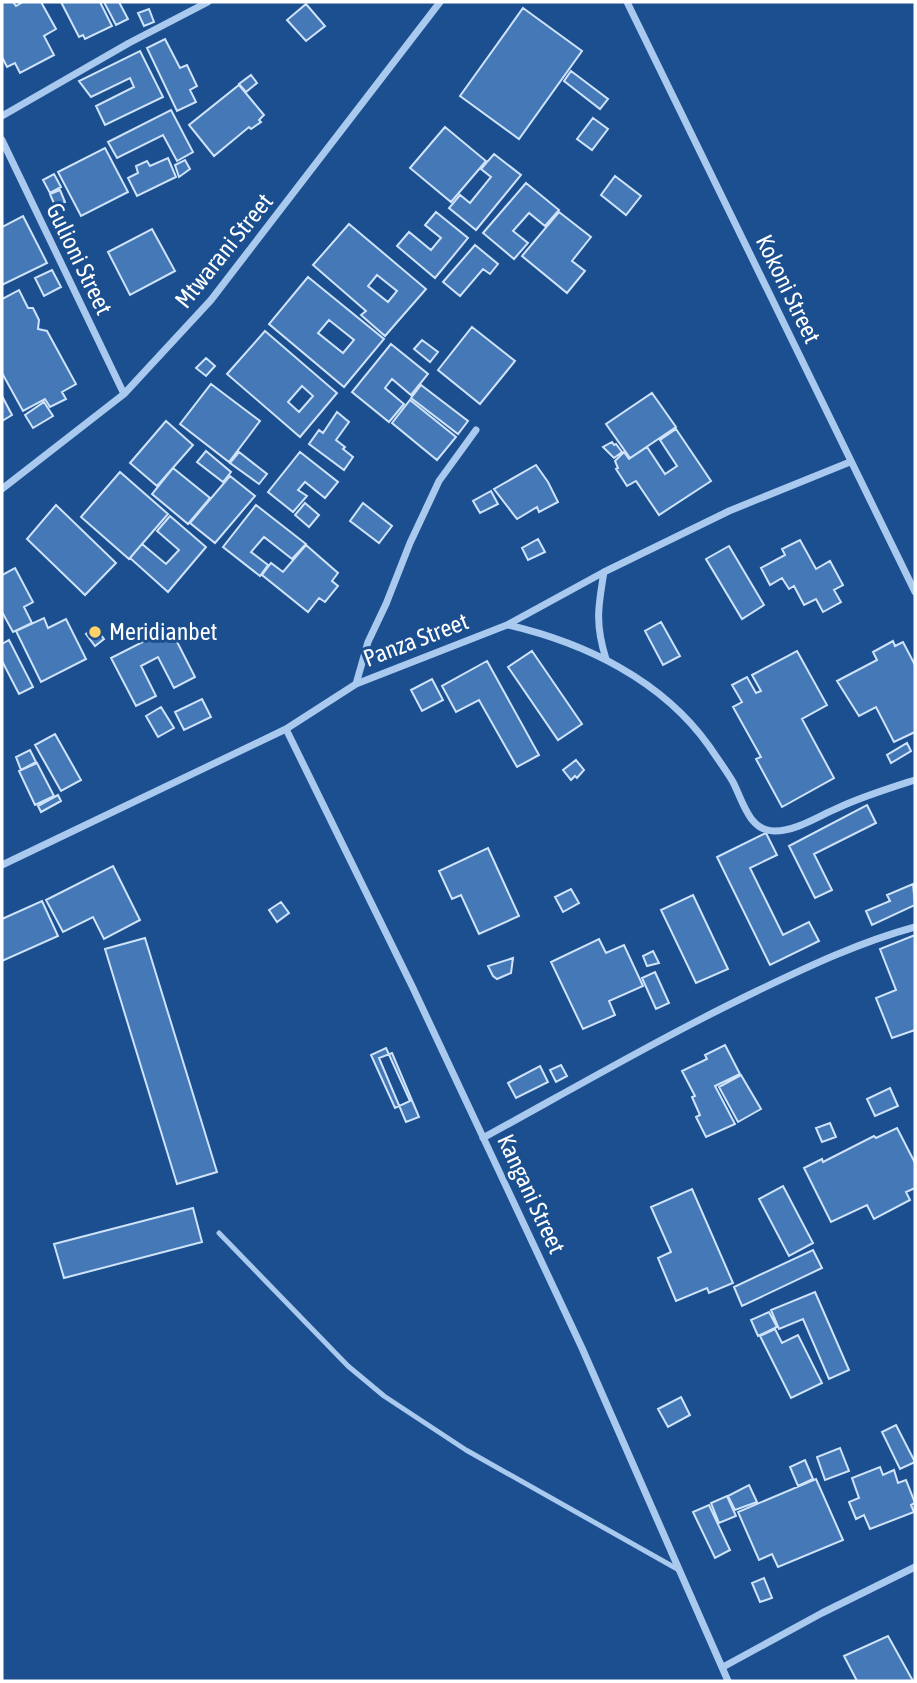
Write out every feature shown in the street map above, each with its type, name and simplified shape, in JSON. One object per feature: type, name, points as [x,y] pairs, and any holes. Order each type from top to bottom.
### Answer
[{"type":"street","points":[[2,116],[208,2]]},
{"type":"street","name":"Kokoni Street","points":[[627,2],[915,592]]},
{"type":"street","name":"Mtwarani Street","points":[[2,489],[124,394],[211,300],[436,3]]},
{"type":"street","name":"Gulioni Street","points":[[2,140],[124,394]]},
{"type":"street","points":[[356,684],[368,642],[439,481],[476,430]]},
{"type":"street","name":"Panza Street","points":[[2,865],[286,729],[356,684],[507,625],[604,572],[729,511],[850,463]]},
{"type":"street","points":[[604,572],[597,619],[600,640],[607,659]]},
{"type":"street","points":[[507,625],[570,643],[607,659],[674,707],[708,744],[733,782],[747,813],[764,829],[774,832],[797,826],[843,805],[915,780]]},
{"type":"street","name":"Kangani Street","points":[[286,729],[413,988],[582,1348],[728,1681]]},
{"type":"street","points":[[483,1138],[721,1009],[876,937],[915,927]]},
{"type":"street","points":[[723,1667],[822,1613],[915,1567]]},
{"type":"lane","points":[[219,1233],[348,1366],[384,1396],[466,1450],[679,1570]]},
{"type":"building","points":[[2,2],[13,2],[16,6],[23,2],[41,2],[56,29],[44,36],[54,55],[20,73],[15,63],[7,67],[2,57]]},
{"type":"building","points":[[61,2],[100,2],[112,26],[85,39],[83,35],[79,37]]},
{"type":"building","points":[[104,2],[119,2],[128,19],[116,25]]},
{"type":"building","points":[[306,4],[325,26],[306,41],[287,20]]},
{"type":"building","points":[[523,8],[582,51],[519,139],[460,96]]},
{"type":"building","points":[[149,9],[154,22],[144,26],[138,13]]},
{"type":"building","points":[[165,39],[180,68],[187,65],[197,86],[190,90],[196,102],[177,111],[147,48]]},
{"type":"building","points":[[140,51],[163,97],[105,125],[96,106],[134,87],[130,78],[91,97],[79,81]]},
{"type":"building","points":[[571,71],[608,99],[600,109],[564,81]]},
{"type":"building","points":[[251,75],[257,83],[246,92],[239,84]]},
{"type":"building","points":[[239,85],[264,115],[259,120],[261,122],[251,129],[249,127],[214,156],[189,125]]},
{"type":"building","points":[[171,110],[193,152],[177,161],[163,135],[117,158],[108,142]]},
{"type":"building","points":[[593,118],[608,129],[592,150],[577,139]]},
{"type":"building","points":[[445,127],[486,161],[451,202],[410,168]]},
{"type":"building","points":[[105,148],[128,192],[81,216],[58,172]]},
{"type":"building","points":[[494,154],[521,175],[476,230],[449,208],[460,195],[470,203],[491,177],[481,169]]},
{"type":"building","points":[[168,158],[176,177],[137,196],[128,178],[138,173],[136,166],[147,161],[150,166]]},
{"type":"building","points":[[185,160],[190,169],[179,177],[175,165]]},
{"type":"building","points":[[54,174],[61,187],[50,193],[43,180]]},
{"type":"building","points":[[615,176],[641,196],[626,215],[601,195]]},
{"type":"building","points":[[526,183],[559,210],[545,226],[529,213],[513,231],[528,243],[514,259],[483,233]]},
{"type":"building","points":[[60,190],[65,202],[55,206],[50,194]]},
{"type":"building","points":[[436,212],[468,238],[435,278],[397,246],[409,232],[431,250],[441,238],[425,225]]},
{"type":"building","points":[[559,212],[591,237],[572,261],[585,271],[567,293],[522,256]]},
{"type":"building","points":[[23,216],[47,263],[2,285],[2,227]]},
{"type":"building","points":[[349,224],[426,289],[385,336],[361,315],[366,311],[313,265]],"holes":[[[377,275],[397,291],[388,302],[368,286]]]},
{"type":"building","points":[[152,229],[175,271],[130,295],[108,252]]},
{"type":"building","points":[[475,245],[498,264],[490,274],[483,269],[460,296],[443,282]]},
{"type":"building","points":[[52,270],[61,287],[44,296],[35,278]]},
{"type":"building","points":[[308,277],[384,339],[344,387],[269,324]],"holes":[[[329,320],[354,340],[343,353],[318,333]]]},
{"type":"building","points":[[19,290],[28,308],[33,308],[39,320],[38,329],[47,331],[76,384],[62,392],[66,399],[50,407],[45,399],[23,411],[2,373],[2,299]]},
{"type":"building","points":[[472,327],[515,361],[480,404],[438,370]]},
{"type":"building","points":[[265,331],[337,393],[300,437],[227,374]],"holes":[[[302,386],[313,396],[299,412],[288,402]]]},
{"type":"building","points":[[422,340],[438,352],[430,362],[414,349]]},
{"type":"building","points":[[391,344],[428,374],[411,395],[392,379],[385,388],[404,404],[389,422],[352,392]]},
{"type":"building","points":[[206,358],[215,366],[206,376],[196,368]]},
{"type":"building","points":[[211,384],[260,421],[229,462],[180,424]]},
{"type":"building","points":[[421,385],[468,421],[458,434],[411,398]]},
{"type":"building","points":[[652,393],[676,427],[630,458],[606,424]]},
{"type":"building","points":[[2,396],[12,415],[2,421]]},
{"type":"building","points":[[410,400],[456,437],[437,460],[392,423]]},
{"type":"building","points":[[44,402],[53,416],[33,428],[25,415]]},
{"type":"building","points":[[337,412],[349,422],[336,440],[353,457],[344,470],[309,444],[319,430],[323,433]]},
{"type":"building","points":[[166,421],[193,445],[157,486],[130,463]]},
{"type":"building","points":[[676,429],[711,481],[659,515],[636,481],[627,486],[616,469],[618,468],[615,461],[624,452],[629,459],[647,447],[665,474],[677,466],[660,440]]},
{"type":"building","points":[[612,442],[622,452],[614,458],[603,447]]},
{"type":"building","points":[[206,451],[231,472],[223,482],[197,462]]},
{"type":"building","points":[[239,452],[267,474],[259,484],[230,463]]},
{"type":"building","points":[[300,452],[338,482],[325,498],[305,482],[298,490],[307,496],[293,512],[268,492]]},
{"type":"building","points":[[536,465],[558,502],[539,512],[537,507],[517,519],[494,489]]},
{"type":"building","points":[[173,468],[210,498],[188,524],[152,494]]},
{"type":"building","points":[[120,472],[168,514],[129,559],[81,517]]},
{"type":"building","points":[[230,476],[255,496],[215,543],[190,523]]},
{"type":"building","points":[[491,491],[498,504],[480,513],[473,501]]},
{"type":"building","points":[[305,503],[319,515],[309,527],[295,515]]},
{"type":"building","points":[[363,503],[392,526],[379,543],[350,521]]},
{"type":"building","points":[[56,505],[116,563],[85,595],[27,539]]},
{"type":"building","points":[[256,505],[306,544],[292,559],[264,537],[251,552],[268,565],[260,576],[223,547]]},
{"type":"building","points":[[170,516],[206,547],[168,592],[130,558],[142,544],[166,564],[179,550],[157,531]]},
{"type":"building","points":[[538,539],[545,552],[528,560],[522,548]]},
{"type":"building","points":[[800,540],[816,569],[830,561],[843,585],[834,590],[841,602],[823,612],[816,599],[804,605],[794,586],[789,589],[782,578],[770,585],[761,568],[785,555],[782,549]]},
{"type":"building","points":[[306,545],[338,573],[332,581],[338,586],[325,602],[319,598],[308,612],[262,575],[271,563],[283,572]]},
{"type":"building","points":[[729,546],[764,605],[742,619],[706,559]]},
{"type":"building","points":[[15,568],[33,602],[24,607],[32,623],[13,632],[2,612],[2,575]]},
{"type":"building","points":[[44,618],[48,628],[66,619],[86,659],[41,682],[16,631]]},
{"type":"building","points":[[661,622],[680,656],[663,665],[645,631]]},
{"type":"building","points":[[95,627],[104,639],[95,646],[86,634]]},
{"type":"building","points":[[170,628],[195,677],[174,688],[158,657],[141,666],[156,696],[136,706],[111,658]]},
{"type":"building","points":[[9,640],[33,687],[19,694],[2,661],[2,644]]},
{"type":"building","points":[[893,641],[895,646],[903,642],[915,665],[915,732],[894,742],[876,707],[859,716],[837,681],[877,660],[873,652]]},
{"type":"building","points":[[532,651],[582,724],[558,740],[508,667]]},
{"type":"building","points":[[797,651],[827,705],[802,719],[834,778],[782,807],[756,759],[761,757],[733,707],[742,702],[732,685],[747,677],[756,693],[761,691],[752,675]]},
{"type":"building","points":[[487,661],[539,755],[517,767],[479,700],[456,712],[442,686]]},
{"type":"building","points":[[432,679],[443,700],[422,711],[411,690]]},
{"type":"building","points":[[202,699],[211,717],[184,730],[175,712]]},
{"type":"building","points":[[161,707],[174,728],[158,737],[146,716]]},
{"type":"building","points":[[55,734],[81,780],[61,791],[35,745]]},
{"type":"building","points":[[907,743],[911,751],[891,763],[887,755]]},
{"type":"building","points":[[30,750],[36,762],[21,770],[16,757]]},
{"type":"building","points":[[576,760],[584,770],[571,780],[563,770]]},
{"type":"building","points":[[37,763],[54,796],[35,805],[19,771]]},
{"type":"building","points":[[58,795],[61,801],[41,812],[38,806]]},
{"type":"building","points":[[867,805],[876,823],[814,854],[832,890],[815,898],[789,846]]},
{"type":"building","points":[[766,833],[777,855],[750,868],[783,935],[809,922],[819,941],[770,965],[717,857]]},
{"type":"building","points":[[488,848],[519,916],[479,934],[461,895],[452,899],[439,871]]},
{"type":"building","points":[[113,866],[140,920],[104,939],[93,917],[63,932],[46,900]]},
{"type":"building","points":[[913,884],[915,905],[872,925],[866,911],[890,901],[887,895]]},
{"type":"building","points":[[571,889],[579,903],[563,912],[555,897]]},
{"type":"building","points":[[693,895],[728,969],[696,983],[661,910]]},
{"type":"building","points":[[42,901],[58,936],[2,961],[2,919]]},
{"type":"building","points":[[281,902],[289,913],[277,922],[269,910]]},
{"type":"building","points":[[915,935],[915,1030],[892,1038],[876,998],[896,990],[880,949]]},
{"type":"building","points":[[145,938],[217,1172],[177,1184],[105,949]]},
{"type":"building","points":[[599,939],[606,953],[624,945],[643,986],[609,1001],[615,1015],[583,1029],[551,962]]},
{"type":"building","points":[[653,951],[659,963],[647,966],[643,956]]},
{"type":"building","points":[[513,958],[511,973],[497,979],[493,976],[488,966]]},
{"type":"building","points":[[655,972],[669,1003],[656,1009],[642,978]]},
{"type":"building","points":[[725,1045],[740,1074],[715,1086],[735,1124],[706,1137],[696,1117],[700,1115],[692,1097],[695,1096],[682,1071],[707,1059],[705,1055]]},
{"type":"building","points":[[386,1048],[410,1101],[395,1108],[371,1055]]},
{"type":"building","points":[[392,1053],[419,1117],[406,1122],[379,1058]]},
{"type":"building","points":[[561,1065],[567,1076],[556,1082],[550,1070]]},
{"type":"building","points":[[540,1066],[548,1082],[516,1098],[508,1083]]},
{"type":"building","points":[[741,1075],[761,1109],[738,1122],[719,1087]]},
{"type":"building","points":[[890,1088],[898,1106],[875,1116],[867,1099]]},
{"type":"building","points":[[830,1123],[836,1137],[822,1142],[816,1128]]},
{"type":"building","points":[[897,1128],[915,1163],[915,1188],[906,1192],[910,1200],[874,1219],[867,1205],[831,1222],[804,1168]]},
{"type":"building","points":[[783,1186],[813,1243],[789,1256],[759,1199]]},
{"type":"building","points":[[692,1189],[733,1283],[709,1293],[707,1288],[676,1301],[658,1258],[671,1252],[651,1207]]},
{"type":"building","points":[[193,1208],[202,1242],[64,1278],[54,1244]]},
{"type":"building","points":[[813,1250],[822,1268],[742,1306],[734,1287]]},
{"type":"building","points":[[815,1292],[849,1370],[829,1379],[803,1319],[779,1329],[771,1310]]},
{"type":"building","points":[[769,1312],[777,1327],[758,1336],[751,1320]]},
{"type":"building","points":[[775,1329],[782,1343],[798,1335],[822,1383],[791,1398],[760,1336]]},
{"type":"building","points":[[681,1397],[690,1415],[668,1427],[658,1409]]},
{"type":"building","points":[[896,1425],[915,1462],[900,1469],[882,1432]]},
{"type":"building","points":[[840,1448],[849,1471],[825,1480],[817,1457]]},
{"type":"building","points":[[805,1460],[813,1479],[798,1486],[790,1467]]},
{"type":"building","points":[[880,1467],[883,1475],[894,1470],[898,1483],[906,1480],[915,1503],[911,1505],[914,1512],[870,1529],[864,1515],[856,1519],[849,1502],[859,1498],[852,1478]]},
{"type":"building","points":[[816,1479],[843,1540],[778,1567],[772,1554],[759,1560],[738,1512]]},
{"type":"building","points":[[749,1485],[757,1502],[735,1510],[728,1496]]},
{"type":"building","points":[[727,1496],[736,1516],[719,1523],[711,1503]]},
{"type":"building","points":[[709,1505],[730,1550],[715,1558],[693,1512]]},
{"type":"building","points":[[764,1578],[772,1598],[760,1602],[752,1583]]},
{"type":"building","points":[[888,1636],[913,1681],[857,1681],[844,1656]]},
{"type":"place","name":"Meridianbet","points":[[95,632]]}]
